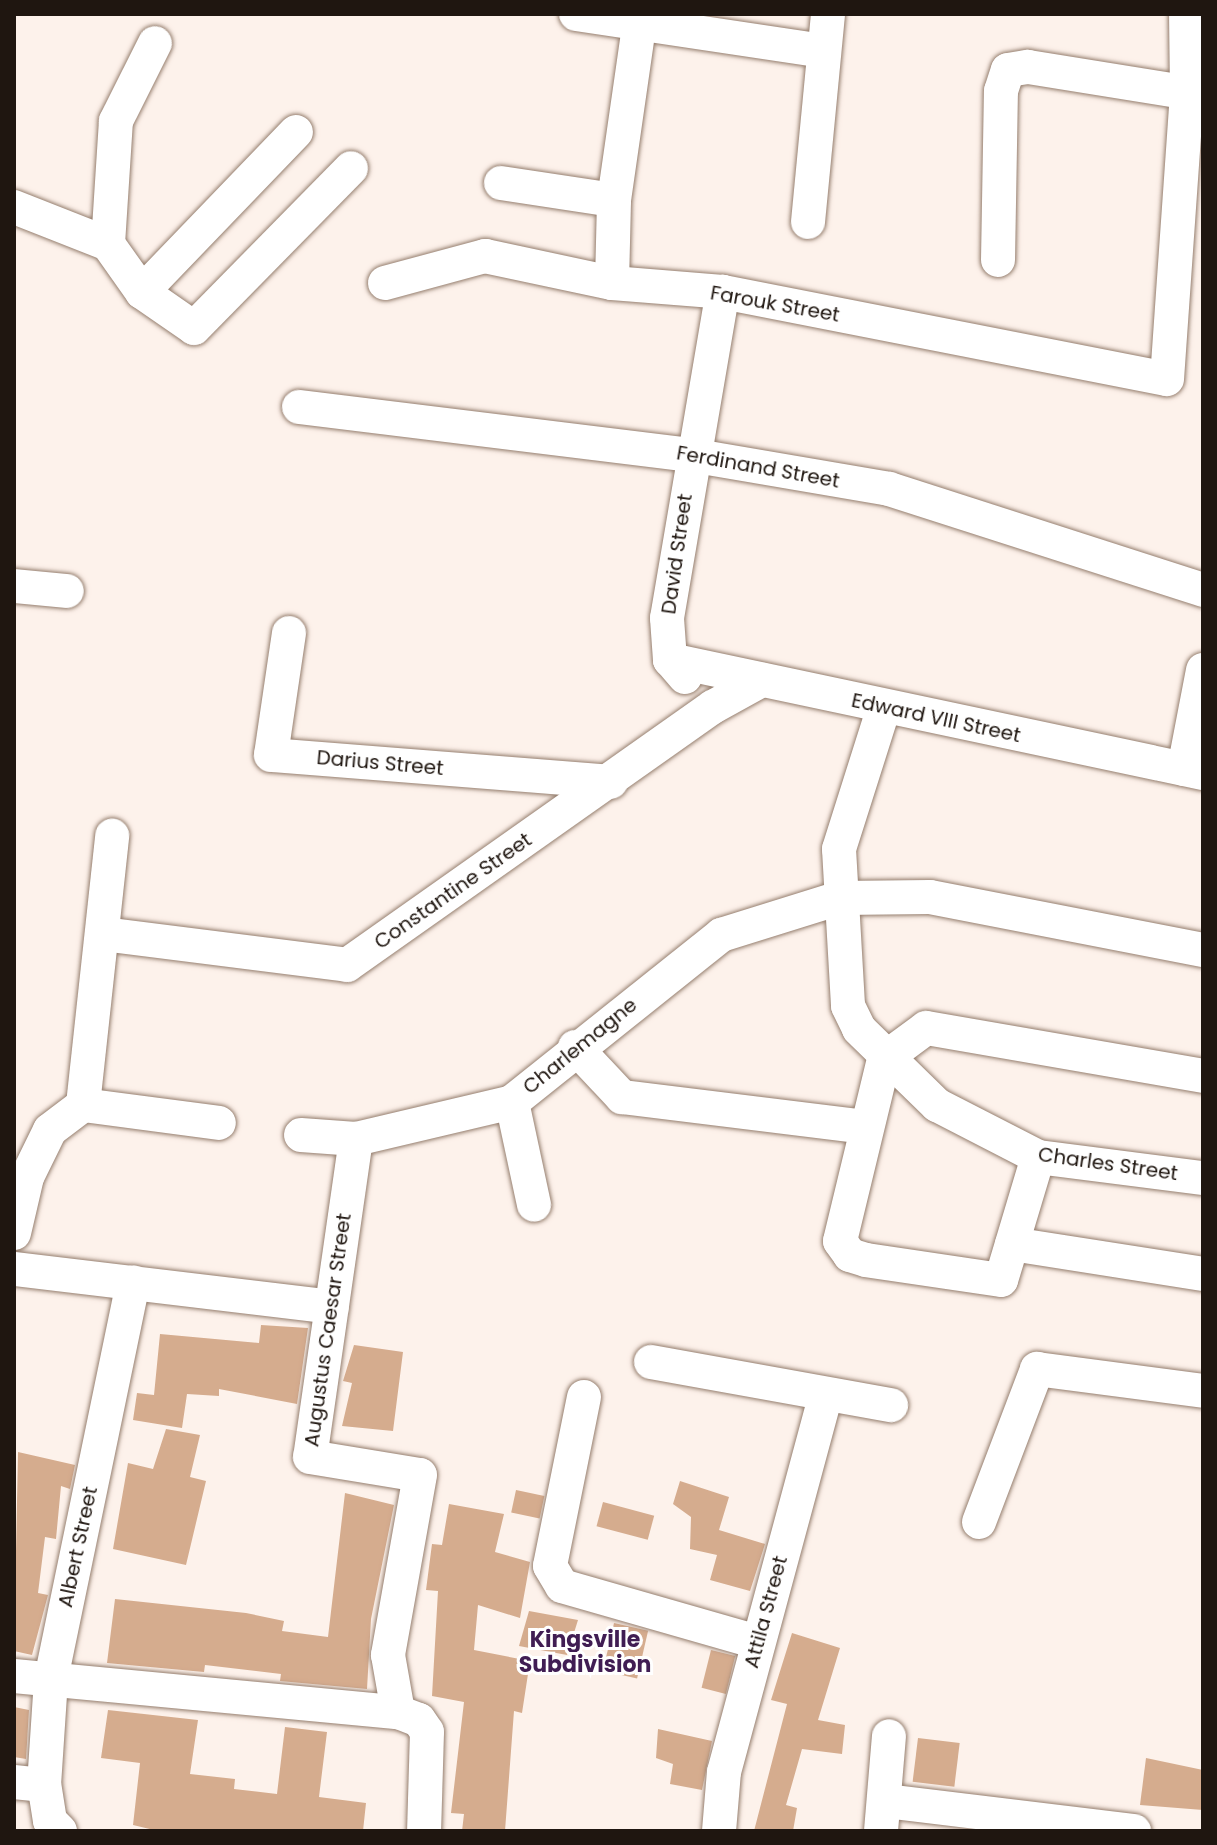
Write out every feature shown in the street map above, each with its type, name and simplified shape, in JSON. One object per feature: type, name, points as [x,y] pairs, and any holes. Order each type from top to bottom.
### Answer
[{"type":"street","points":[[576,14],[639,26],[823,51]]},
{"type":"street","points":[[808,222],[828,14]]},
{"type":"street","points":[[998,260],[1001,91],[1008,70],[1028,67],[1195,94],[1186,14]]},
{"type":"street","points":[[612,283],[614,200],[639,26]]},
{"type":"street","points":[[108,244],[116,121],[155,43]]},
{"type":"street","name":"Farouk Street","points":[[385,283],[485,256],[612,283],[723,292],[1167,379],[1195,94]]},
{"type":"street","points":[[142,292],[296,132]]},
{"type":"street","points":[[14,207],[108,244],[142,292],[194,328],[351,168]]},
{"type":"street","points":[[501,183],[614,200]]},
{"type":"street","name":"David Street","points":[[670,660],[667,618],[691,455],[723,292]]},
{"type":"street","name":"Ferdinand Street","points":[[299,407],[691,455],[889,489],[1203,590]]},
{"type":"street","points":[[14,586],[67,591]]},
{"type":"street","name":"Darius Street","points":[[289,633],[271,755],[611,782]]},
{"type":"street","points":[[670,660],[713,707]]},
{"type":"street","name":"Edward VIII Street","points":[[670,660],[1194,771]]},
{"type":"street","points":[[1194,771],[1203,670]]},
{"type":"street","name":"Constantine Street","points":[[103,934],[347,965],[611,782],[713,707],[762,680]]},
{"type":"street","name":"Charles Street","points":[[884,707],[839,849],[848,1006],[884,1059],[937,1105],[1038,1157],[1203,1178]]},
{"type":"street","points":[[83,1105],[112,836]]},
{"type":"street","name":"Charlemagne","points":[[301,1135],[356,1139],[512,1102],[575,1047],[721,935],[840,898],[930,897],[1203,950]]},
{"type":"street","points":[[1038,1157],[1001,1280],[850,1255],[840,1241],[884,1059],[926,1028],[1203,1076]]},
{"type":"street","points":[[575,1047],[622,1097],[866,1127]]},
{"type":"street","points":[[512,1102],[534,1205]]},
{"type":"street","points":[[14,1233],[27,1177],[50,1130],[83,1105],[219,1123]]},
{"type":"street","name":"Augustus Caesar Street","points":[[356,1139],[310,1457],[420,1475],[388,1655],[398,1712]]},
{"type":"street","points":[[1012,1244],[1203,1274]]},
{"type":"street","points":[[14,1269],[332,1307]]},
{"type":"street","name":"Albert Street","points":[[60,1831],[50,1821],[29,1784],[133,1282]]},
{"type":"street","points":[[651,1362],[891,1405]]},
{"type":"street","points":[[979,1522],[1037,1369],[1203,1391]]},
{"type":"street","name":"Attila Street","points":[[719,1831],[724,1772],[826,1395]]},
{"type":"street","points":[[584,1397],[550,1566],[562,1586],[757,1642]]},
{"type":"street","points":[[14,1676],[398,1712],[419,1720],[427,1732],[424,1831]]},
{"type":"street","points":[[889,1736],[883,1816],[1134,1831]]},
{"type":"building","points":[[261,1325],[308,1328],[297,1404],[219,1389],[219,1396],[187,1394],[182,1428],[133,1420],[137,1393],[154,1395],[160,1334],[259,1343]]},
{"type":"building","points":[[354,1345],[403,1352],[393,1431],[342,1426],[352,1383],[343,1381]]},
{"type":"building","points":[[166,1429],[200,1435],[190,1477],[206,1481],[186,1565],[113,1549],[128,1463],[153,1469]]},
{"type":"building","points":[[18,1452],[75,1465],[70,1489],[61,1486],[56,1539],[45,1537],[38,1593],[48,1595],[32,1655],[14,1651]]},
{"type":"building","points":[[680,1481],[729,1497],[719,1530],[765,1544],[750,1591],[710,1580],[717,1555],[690,1549],[691,1517],[673,1504]]},
{"type":"building","points":[[516,1490],[544,1496],[540,1519],[511,1512]]},
{"type":"building","points":[[345,1493],[394,1505],[371,1619],[367,1689],[280,1681],[281,1674],[205,1665],[204,1672],[107,1663],[115,1599],[246,1613],[284,1621],[282,1631],[328,1637]]},
{"type":"building","points":[[603,1502],[654,1516],[648,1540],[597,1526]]},
{"type":"building","points":[[449,1504],[504,1514],[495,1552],[530,1562],[520,1618],[478,1605],[474,1650],[530,1661],[522,1713],[514,1711],[505,1831],[462,1831],[464,1814],[451,1813],[464,1702],[432,1696],[438,1591],[426,1590],[432,1544],[442,1545]]},
{"type":"building","points":[[529,1611],[578,1620],[567,1655],[519,1646]]},
{"type":"building","points":[[614,1623],[648,1631],[637,1679],[603,1671]]},
{"type":"building","points":[[792,1633],[840,1648],[818,1720],[845,1725],[842,1754],[802,1749],[786,1805],[797,1808],[793,1831],[754,1831],[787,1704],[771,1700]]},
{"type":"building","points":[[711,1650],[735,1656],[726,1694],[702,1688]]},
{"type":"building","points":[[14,1707],[29,1710],[26,1759],[14,1757]]},
{"type":"building","points":[[108,1710],[198,1720],[190,1774],[235,1779],[234,1789],[277,1794],[285,1727],[327,1732],[319,1797],[366,1803],[363,1831],[158,1831],[133,1825],[140,1763],[101,1758]]},
{"type":"building","points":[[658,1729],[712,1741],[702,1790],[670,1784],[673,1764],[656,1758]]},
{"type":"building","points":[[918,1738],[960,1743],[954,1787],[913,1782]]},
{"type":"building","points":[[1146,1758],[1203,1770],[1203,1810],[1140,1805]]},
{"type":"district","name":"Kingsville Subdivision","points":[[585,1652]]}]
